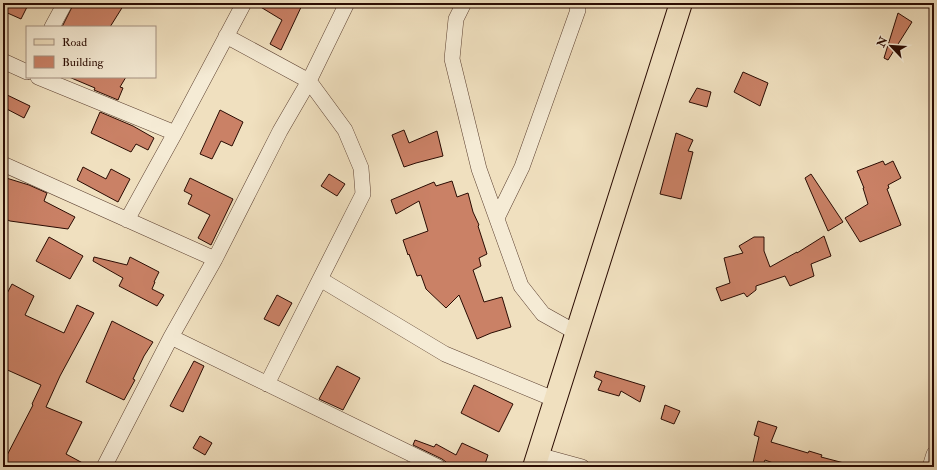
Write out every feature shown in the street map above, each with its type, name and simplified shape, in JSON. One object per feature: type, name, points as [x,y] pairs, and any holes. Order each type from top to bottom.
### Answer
[{"type":"main road","points":[[536,461],[681,3]]},
{"type":"street","points":[[53,26],[65,3]]},
{"type":"street","points":[[127,220],[244,3]]},
{"type":"street","points":[[104,467],[280,131],[309,81],[347,3]]},
{"type":"street","points":[[464,3],[456,19],[452,59],[479,169],[521,286],[543,314],[577,333]]},
{"type":"street","points":[[497,218],[522,167],[578,10],[576,3]]},
{"type":"street","points":[[226,36],[309,81],[345,130],[361,168],[363,194],[267,384]]},
{"type":"street","points":[[3,61],[26,72]]},
{"type":"street","points":[[40,78],[175,133]]},
{"type":"street","points":[[3,164],[214,259]]},
{"type":"street","points":[[320,279],[445,354],[556,400]]},
{"type":"street","points":[[171,337],[438,467]]},
{"type":"street","points":[[930,467],[934,454]]},
{"type":"street","points":[[536,461],[582,467]]},
{"type":"building","points":[[3,3],[18,3],[27,7],[21,19],[3,11]]},
{"type":"building","points":[[74,3],[125,3],[111,26],[62,26]]},
{"type":"building","points":[[254,3],[303,3],[281,50],[270,44],[282,20]]},
{"type":"building","points":[[898,13],[912,22],[888,60],[884,58]]},
{"type":"building","points":[[743,72],[768,83],[760,106],[734,92]]},
{"type":"building","points":[[71,78],[125,78],[120,87],[123,88],[118,100],[94,90],[95,88]]},
{"type":"building","points":[[697,88],[711,92],[707,107],[689,102]]},
{"type":"building","points":[[3,93],[30,106],[24,118],[3,107]]},
{"type":"building","points":[[220,110],[243,122],[232,146],[221,141],[212,159],[200,154]]},
{"type":"building","points":[[100,112],[133,126],[154,138],[148,150],[136,144],[131,152],[91,133]]},
{"type":"building","points":[[404,130],[409,143],[437,131],[443,156],[404,167],[392,135]]},
{"type":"building","points":[[676,133],[693,140],[688,151],[693,152],[681,199],[660,194]]},
{"type":"building","points":[[883,161],[885,165],[893,161],[901,178],[888,185],[889,188],[887,189],[901,225],[860,242],[845,218],[868,204],[864,188],[857,171]]},
{"type":"building","points":[[83,167],[106,179],[111,169],[130,179],[118,202],[77,180]]},
{"type":"building","points":[[329,174],[345,184],[337,196],[321,186]]},
{"type":"building","points":[[811,174],[843,222],[828,231],[805,178]]},
{"type":"building","points":[[3,177],[29,185],[47,193],[44,201],[75,217],[68,229],[10,221],[3,218]]},
{"type":"building","points":[[190,178],[233,199],[211,245],[198,238],[210,215],[188,204],[192,195],[184,191]]},
{"type":"building","points":[[452,181],[457,197],[468,193],[487,254],[479,258],[481,266],[473,270],[484,302],[502,297],[511,327],[477,339],[459,295],[446,308],[426,289],[421,275],[417,276],[409,254],[408,255],[403,240],[428,231],[419,201],[396,214],[391,200],[434,182],[436,186]]},
{"type":"building","points":[[824,236],[831,256],[811,264],[814,276],[790,286],[785,276],[756,286],[756,290],[747,297],[744,293],[721,301],[716,288],[730,283],[724,258],[743,253],[739,246],[754,237],[764,237],[764,251],[770,267],[797,253]]},
{"type":"building","points":[[49,237],[83,256],[70,279],[36,261]]},
{"type":"building","points":[[94,257],[127,265],[130,257],[159,272],[152,289],[164,295],[157,306],[119,286],[123,278],[93,261]]},
{"type":"building","points":[[12,284],[34,296],[25,315],[64,333],[77,305],[94,313],[60,376],[46,407],[82,422],[66,454],[90,467],[3,467],[3,463],[33,405],[32,404],[41,385],[3,368],[3,301]]},
{"type":"building","points":[[277,295],[292,303],[279,326],[264,319]]},
{"type":"building","points":[[112,321],[153,342],[144,356],[133,379],[135,380],[124,400],[86,382]]},
{"type":"building","points":[[194,361],[204,366],[183,412],[170,406]]},
{"type":"building","points":[[337,366],[360,378],[343,410],[319,399]]},
{"type":"building","points":[[596,371],[645,386],[640,402],[621,391],[619,396],[598,390],[602,381],[594,377]]},
{"type":"building","points":[[474,385],[513,404],[499,432],[461,413]]},
{"type":"building","points":[[665,405],[680,411],[674,424],[661,419]]},
{"type":"building","points":[[758,421],[777,427],[771,442],[808,453],[809,451],[822,455],[821,457],[844,463],[843,467],[784,467],[765,460],[762,467],[752,467],[759,437],[754,435]]},
{"type":"building","points":[[200,436],[212,443],[205,455],[193,448]]},
{"type":"building","points":[[415,440],[434,447],[436,444],[456,455],[462,443],[488,455],[484,467],[447,467],[446,462],[442,459],[413,445]]},
{"type":"building","points":[[407,462],[417,467],[405,467]]}]
